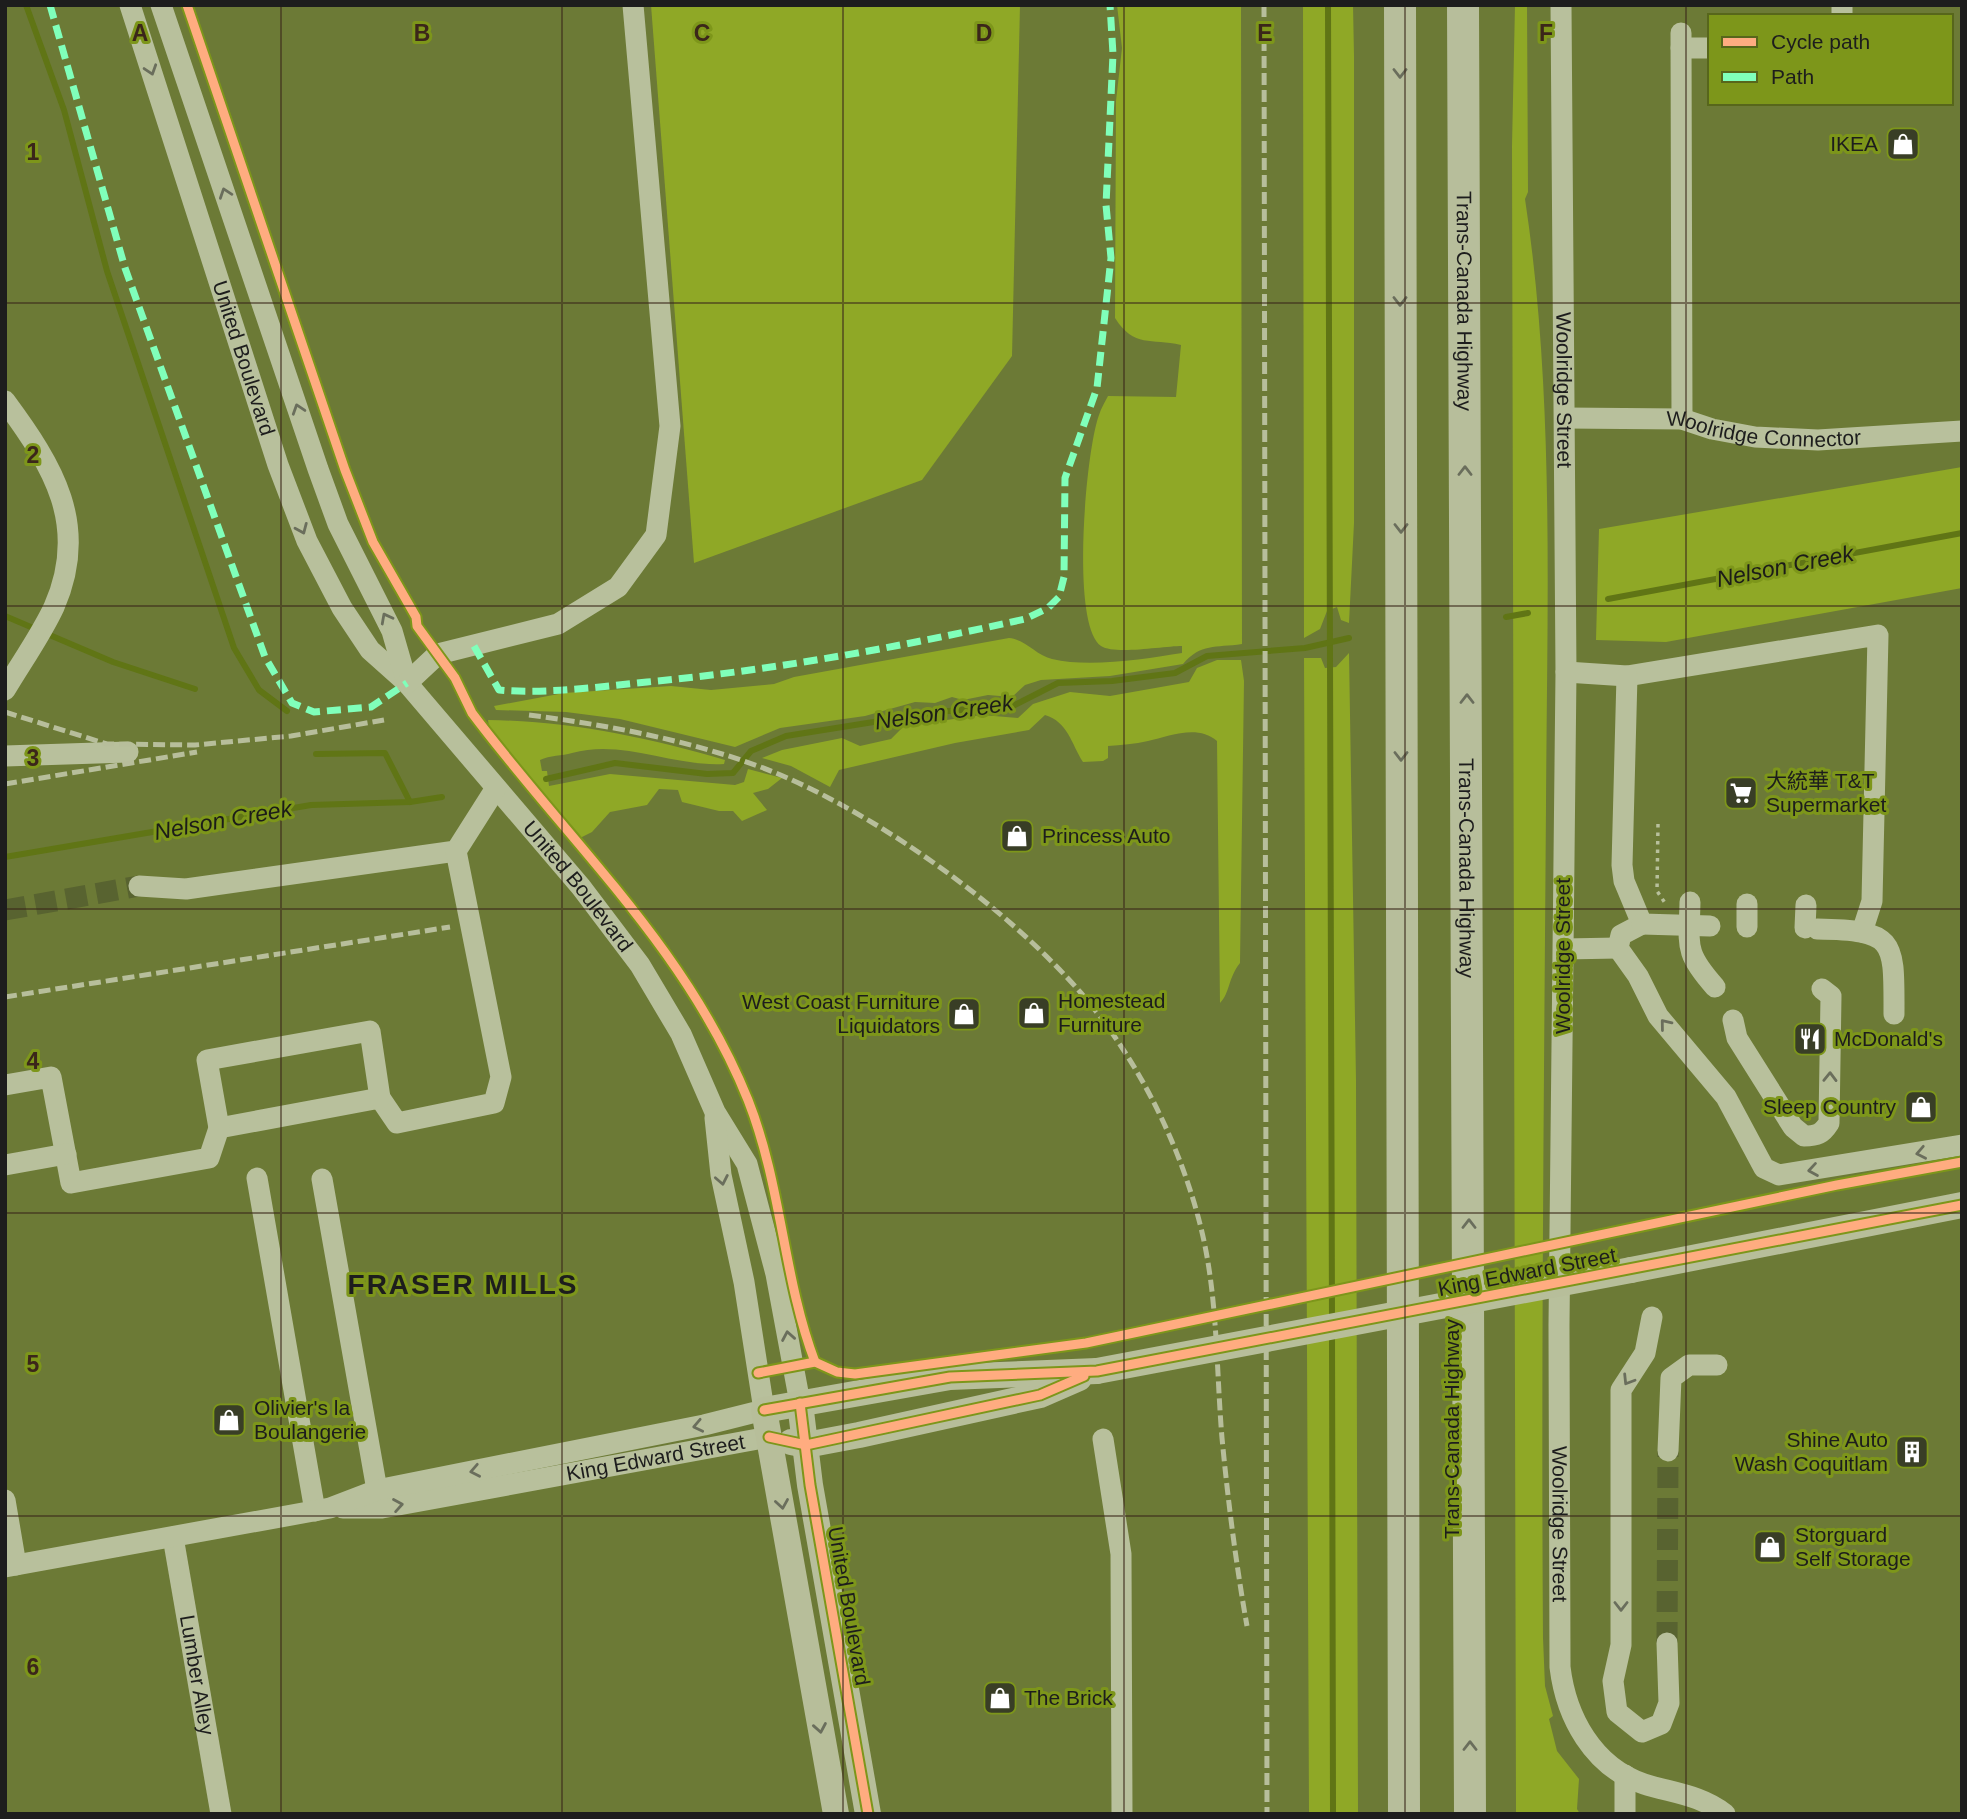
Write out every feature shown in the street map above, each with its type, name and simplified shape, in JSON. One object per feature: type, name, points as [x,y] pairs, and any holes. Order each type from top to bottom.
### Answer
[{"type":"highway","points":[[1400,5],[1404,1814]]},
{"type":"highway","name":"Trans-Canada Highway","points":[[1464,5],[1470,1814]]},
{"type":"highway","points":[[1463,159],[1476,5]]},
{"type":"main road","name":"King Edward Street","points":[[764,1410],[950,1377],[1097,1371],[1962,1205]]},
{"type":"main road","name":"King Edward Street","points":[[769,1437],[806,1445],[1040,1395],[1097,1371]]},
{"type":"main road","name":"United Boulevard","points":[[800,1403],[867,1814]]},
{"type":"main road","name":"United Boulevard","points":[[764,1410],[836,1814]]},
{"type":"street","name":"United Boulevard","points":[[130,5],[291,504],[323,574],[370,650],[407,683],[581,887],[640,965],[681,1034],[715,1112],[747,1164],[776,1274],[800,1403]]},
{"type":"street","name":"United Boulevard","points":[[161,5],[317,469],[338,524],[393,631],[407,683]]},
{"type":"street","points":[[407,683],[438,654],[558,624],[618,587],[656,535],[670,426],[633,5]]},
{"type":"street","name":"Woolridge Street","points":[[1562,5],[1566,672],[1559,1325],[1560,1667],[1567,1705],[1579,1730],[1596,1752],[1625,1775],[1644,1784],[1698,1797],[1725,1814]]},
{"type":"street","points":[[1682,419],[1681,40],[1708,47]]},
{"type":"street","points":[[5,401],[40,451],[63,495],[71,546],[55,606],[5,690]]},
{"type":"street","name":"Woolridge Connector","points":[[1565,418],[1682,419],[1712,429],[1770,439],[1818,440],[1962,431]]},
{"type":"street","points":[[1566,672],[1627,676],[1878,635],[1872,901],[1862,932]]},
{"type":"street","points":[[1627,676],[1622,865],[1625,881],[1642,924]]},
{"type":"street","points":[[5,756],[128,752]]},
{"type":"street","points":[[5,1085],[51,1077],[71,1183],[209,1158],[219,1128],[207,1060],[370,1031],[380,1098],[397,1123],[494,1103],[501,1077],[456,851],[496,788]]},
{"type":"street","points":[[139,886],[186,889],[456,851]]},
{"type":"street","points":[[1747,904],[1747,927]]},
{"type":"street","points":[[1807,905],[1811,928],[1879,936],[1890,947],[1894,961],[1894,1014]]},
{"type":"street","points":[[1715,987],[1693,962],[1689,951],[1695,916],[1642,924],[1621,935],[1618,948],[1638,976],[1658,1016],[1726,1097],[1758,1159],[1772,1174],[1881,1161],[1962,1145]]},
{"type":"street","points":[[1564,949],[1618,948]]},
{"type":"street","points":[[1781,1087],[1746,1034],[1733,1020],[1737,1038],[1793,1127],[1804,1136],[1815,1136],[1823,1133],[1829,1123],[1831,996],[1822,989]]},
{"type":"street","points":[[219,1128],[380,1098]]},
{"type":"street","name":"United Boulevard","points":[[715,1112],[720,1175],[744,1282],[764,1410]]},
{"type":"street","points":[[5,1165],[66,1154]]},
{"type":"street","points":[[257,1178],[323,1509]]},
{"type":"street","points":[[322,1179],[377,1490]]},
{"type":"street","points":[[1653,1317],[1645,1353],[1621,1390],[1621,1644],[1613,1681],[1617,1712],[1642,1732],[1661,1724],[1669,1703],[1667,1643]]},
{"type":"street","points":[[1668,1451],[1671,1378],[1689,1365],[1717,1364]]},
{"type":"street","name":"King Edward Street","points":[[11,1566],[323,1509],[377,1490],[705,1425],[764,1410]]},
{"type":"street","name":"King Edward Street","points":[[323,1509],[382,1508],[769,1437]]},
{"type":"street","points":[[1103,1439],[1121,1554],[1122,1814]]},
{"type":"street","points":[[5,1500],[11,1566]]},
{"type":"street","name":"Lumber Alley","points":[[173,1537],[221,1814]]},
{"type":"street","points":[[1625,1775],[1625,1814]]},
{"type":"path","points":[[1658,824],[1657,891],[1665,903],[1695,916]]},
{"type":"green space","points":[[651,5],[1020,5],[1012,356],[922,480],[694,563]]},
{"type":"green space","points":[[1117,5],[1241,5],[1242,644],[1202,649],[1183,664],[1110,676],[1041,680],[1025,685],[1012,697],[988,695],[963,700],[952,697],[935,703],[915,702],[865,716],[780,728],[735,747],[620,719],[566,712],[496,710],[494,706],[564,693],[671,686],[711,690],[774,684],[794,677],[1009,638],[1046,657],[1067,662],[1117,662],[1182,653],[1182,646],[1117,650],[1101,646],[1091,631],[1086,606],[1083,573],[1086,497],[1089,462],[1100,412],[1108,396],[1176,397],[1181,345],[1136,338],[1115,318],[1116,101],[1122,48]]},
{"type":"green space","points":[[1303,5],[1353,5],[1354,56],[1354,523],[1349,623],[1341,620],[1337,607],[1327,611],[1320,629],[1304,638]]},
{"type":"green space","points":[[1515,5],[1527,5],[1528,192],[1525,199],[1541,349],[1547,501],[1543,1638],[1545,1686],[1553,1716],[1549,1719],[1557,1751],[1579,1779],[1577,1809],[1580,1814],[1516,1814],[1512,146]]},
{"type":"green space","points":[[1962,467],[1962,588],[1666,642],[1596,640],[1599,529]]},
{"type":"green space","points":[[1349,653],[1356,1080],[1358,1814],[1309,1814],[1304,658],[1321,658],[1325,668],[1336,667]]},
{"type":"green space","points":[[1217,660],[1241,660],[1244,681],[1240,963],[1220,1003],[1217,741],[1209,736],[1192,732],[1108,746],[1108,758],[1103,761],[1083,762],[1064,728],[1045,715],[1029,730],[955,743],[839,770],[830,787],[791,766],[762,758],[782,750],[842,738],[860,746],[891,739],[904,726],[982,715],[1018,718],[1033,704],[1070,692],[1110,696],[1189,682],[1197,668]]},
{"type":"green space","points":[[488,720],[549,723],[608,732],[725,760],[724,764],[705,764],[629,751],[591,750],[540,760],[542,771],[547,771],[549,786],[610,774],[735,785],[744,782],[748,769],[782,778],[768,789],[753,793],[767,810],[742,821],[733,811],[719,811],[682,802],[678,790],[659,789],[647,805],[610,812],[592,832],[580,838],[489,727]]},
{"type":"waterway","points":[[26,5],[64,110],[107,271],[234,648],[259,690],[287,711]]},
{"type":"waterway","points":[[1328,5],[1332,1319]]},
{"type":"waterway","name":"Nelson Creek","points":[[1608,599],[1962,533]]},
{"type":"waterway","name":"Nelson Creek","points":[[1506,617],[1528,613]]},
{"type":"waterway","points":[[5,616],[113,662],[195,689]]},
{"type":"waterway","name":"Nelson Creek","points":[[546,779],[615,763],[707,774],[733,773],[751,751],[786,736],[936,712],[1013,706],[1058,683],[1112,681],[1175,673],[1207,656],[1305,648],[1349,638]]},
{"type":"waterway","points":[[316,754],[385,753],[410,802]]},
{"type":"waterway","name":"Nelson Creek","points":[[5,857],[311,805],[410,802],[442,797]]},
{"type":"waterway","points":[[1332,1334],[1333,1814]]},
{"type":"tunnel","points":[[5,910],[139,886]]},
{"type":"tunnel","points":[[1667,1643],[1668,1451]]},
{"type":"railway","points":[[1264,5],[1267,1814]]},
{"type":"railway","points":[[5,712],[107,744],[195,745],[291,736],[384,720]]},
{"type":"railway","points":[[529,715],[616,728],[730,756],[800,784],[844,806],[888,832],[974,893],[1050,959],[1101,1018],[1154,1102],[1180,1162],[1200,1224],[1216,1331],[1224,1462],[1247,1626]]},
{"type":"railway","points":[[5,784],[197,752]]},
{"type":"railway","points":[[5,997],[450,927]]},
{"type":"marked path","points":[[50,5],[125,268],[265,657],[292,703],[314,712],[371,707],[407,683]]},
{"type":"marked path","points":[[474,646],[499,690],[573,689],[742,671],[884,648],[1025,619],[1048,608],[1059,597],[1064,577],[1065,478],[1097,388],[1111,258],[1106,205],[1113,54],[1110,5]]},
{"type":"cycle path","points":[[187,5],[345,470],[373,542],[416,617],[417,626],[455,678],[472,713],[659,945],[693,993],[723,1045],[748,1100],[759,1133],[776,1199],[796,1298],[815,1362]]},
{"type":"cycle path","points":[[758,1373],[815,1362],[837,1372],[855,1374],[1086,1343],[1837,1185],[1962,1162]]},
{"type":"cycle path","points":[[764,1410],[950,1377],[1097,1371],[1962,1205]]},
{"type":"cycle path","points":[[769,1437],[806,1445],[1040,1395],[1084,1376]]},
{"type":"cycle path","points":[[800,1403],[810,1485],[868,1814]]},
{"type":"place","name":"IKEA","points":[[1903,144]]},
{"type":"place","name":"大統華 T&T Supermarket","points":[[1741,793]]},
{"type":"place","name":"Princess Auto","points":[[1017,836]]},
{"type":"place","name":"Homestead Furniture","points":[[1034,1013]]},
{"type":"place","name":"West Coast Furniture Liquidators","points":[[964,1014]]},
{"type":"place","name":"McDonald's","points":[[1810,1039]]},
{"type":"place","name":"Sleep Country","points":[[1921,1107]]},
{"type":"place","name":"Olivier's la Boulangerie","points":[[229,1420]]},
{"type":"place","name":"Shine Auto Wash Coquitlam","points":[[1912,1452]]},
{"type":"place","name":"Storguard Self Storage","points":[[1770,1547]]},
{"type":"place","name":"The Brick","points":[[1000,1698]]},
{"type":"district","name":"FRASER MILLS","points":[[463,1284]]}]
